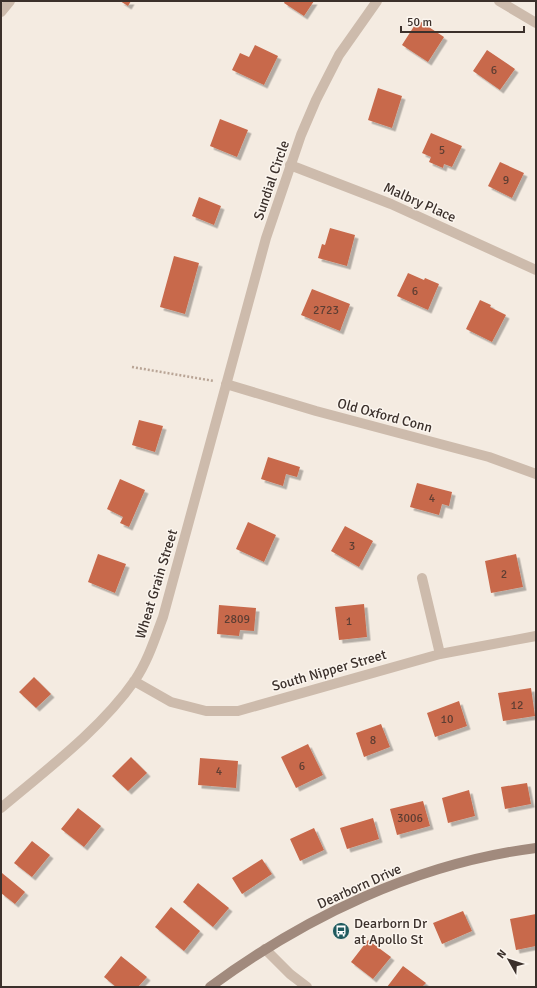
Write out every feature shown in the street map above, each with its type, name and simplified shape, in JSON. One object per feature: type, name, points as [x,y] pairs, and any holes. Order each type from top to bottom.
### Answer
[{"type":"street","points":[[1,12],[10,1]]},
{"type":"street","name":"Sundial Circle","points":[[226,384],[266,238],[301,135],[322,87],[339,55],[377,1]]},
{"type":"street","points":[[499,1],[536,23]]},
{"type":"street","name":"Malbry Place","points":[[290,164],[391,204],[536,270]]},
{"type":"street","name":"Old Oxford Conn","points":[[226,384],[316,411],[489,457],[536,474]]},
{"type":"street","name":"Wheat Grain Street","points":[[1,808],[94,728],[134,681],[153,645],[163,617],[226,384]]},
{"type":"street","points":[[422,578],[440,654]]},
{"type":"street","name":"South Nipper Street","points":[[134,681],[171,702],[206,711],[238,710],[440,654],[536,636]]},
{"type":"street","name":"Dearborn Drive","points":[[210,987],[265,949],[377,890],[486,857],[536,848]]},
{"type":"street","points":[[265,949],[290,974],[306,987]]},
{"type":"path","points":[[132,367],[226,384]]},
{"type":"building","points":[[120,1],[131,1],[128,6]]},
{"type":"building","points":[[285,1],[314,1],[304,16],[284,3]]},
{"type":"building","points":[[418,20],[444,37],[428,62],[402,45]]},
{"type":"building","points":[[255,45],[278,56],[264,85],[232,70],[240,53],[249,57]]},
{"type":"building","points":[[487,50],[515,69],[500,90],[473,71]]},
{"type":"building","points":[[378,88],[402,96],[392,128],[368,120]]},
{"type":"building","points":[[220,119],[248,130],[237,157],[210,146]]},
{"type":"building","points":[[431,133],[462,146],[452,167],[444,164],[443,168],[429,162],[431,157],[422,153]]},
{"type":"building","points":[[500,162],[524,173],[512,198],[488,186]]},
{"type":"building","points":[[199,197],[221,206],[214,225],[192,216]]},
{"type":"building","points":[[330,228],[355,235],[347,266],[318,258],[322,244],[325,245]]},
{"type":"building","points":[[174,256],[199,263],[185,314],[160,307]]},
{"type":"building","points":[[408,273],[424,280],[425,278],[439,284],[428,310],[397,296]]},
{"type":"building","points":[[312,289],[350,304],[340,331],[301,315]]},
{"type":"building","points":[[480,300],[506,315],[492,342],[466,329]]},
{"type":"building","points":[[139,420],[163,426],[155,452],[132,445]]},
{"type":"building","points":[[268,457],[300,467],[297,477],[286,474],[283,486],[261,479]]},
{"type":"building","points":[[120,479],[145,490],[129,527],[120,523],[123,517],[107,509]]},
{"type":"building","points":[[417,483],[452,492],[449,506],[442,504],[439,515],[410,507]]},
{"type":"building","points":[[248,522],[276,535],[264,562],[236,549]]},
{"type":"building","points":[[345,526],[373,541],[359,567],[331,551]]},
{"type":"building","points":[[98,554],[126,564],[115,593],[88,582]]},
{"type":"building","points":[[516,554],[523,587],[491,593],[485,561]]},
{"type":"building","points":[[364,604],[367,637],[339,640],[335,607]]},
{"type":"building","points":[[219,605],[256,608],[254,631],[240,630],[239,636],[217,634]]},
{"type":"building","points":[[34,677],[51,694],[36,708],[19,692]]},
{"type":"building","points":[[531,688],[535,716],[503,721],[498,693]]},
{"type":"building","points":[[459,701],[467,726],[435,737],[427,713]]},
{"type":"building","points":[[381,724],[390,747],[364,757],[356,733]]},
{"type":"building","points":[[308,744],[323,775],[296,788],[281,757]]},
{"type":"building","points":[[131,757],[147,773],[128,791],[112,776]]},
{"type":"building","points":[[200,758],[238,761],[236,788],[198,785]]},
{"type":"building","points":[[527,783],[531,804],[505,809],[501,787]]},
{"type":"building","points":[[469,790],[475,816],[448,823],[442,798]]},
{"type":"building","points":[[423,801],[430,826],[397,835],[390,809]]},
{"type":"building","points":[[78,808],[101,826],[84,847],[61,829]]},
{"type":"building","points":[[373,818],[379,839],[347,849],[340,828]]},
{"type":"building","points":[[314,828],[324,850],[300,861],[290,839]]},
{"type":"building","points":[[32,841],[50,855],[32,877],[14,863]]},
{"type":"building","points":[[262,859],[272,874],[242,894],[232,878]]},
{"type":"building","points":[[2,873],[25,892],[15,904],[1,893]]},
{"type":"building","points":[[198,883],[229,908],[213,927],[183,902]]},
{"type":"building","points":[[171,907],[200,931],[184,951],[155,927]]},
{"type":"building","points":[[463,911],[472,931],[442,944],[433,923]]},
{"type":"building","points":[[536,914],[536,946],[516,950],[510,919]]},
{"type":"building","points":[[368,940],[391,957],[373,979],[351,962]]},
{"type":"building","points":[[121,956],[147,977],[138,987],[116,987],[104,977]]},
{"type":"building","points":[[403,966],[426,983],[422,987],[387,987]]},
{"type":"place","name":"Dearborn Dr at Apollo St","points":[[341,931]]}]
